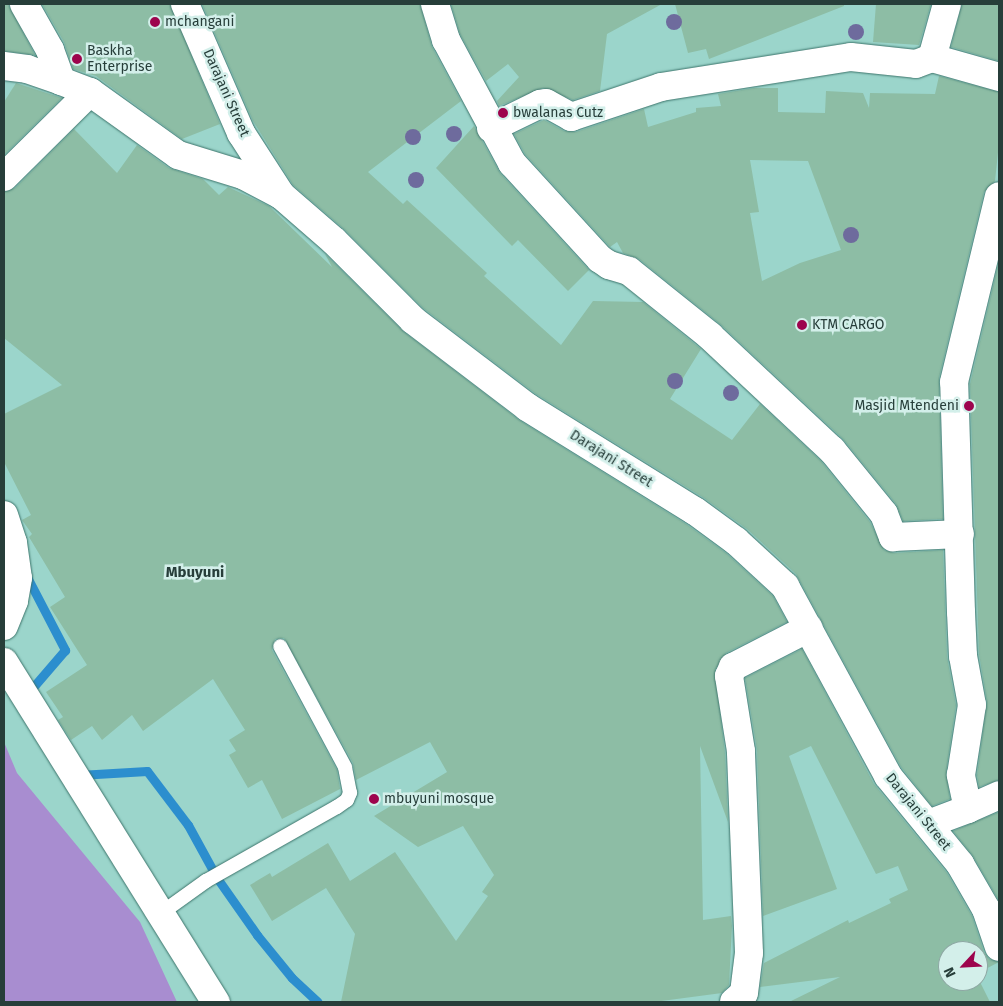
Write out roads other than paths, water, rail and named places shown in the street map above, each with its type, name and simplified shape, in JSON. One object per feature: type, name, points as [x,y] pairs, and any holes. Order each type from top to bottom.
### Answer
[{"type":"street","points":[[24,4],[50,50],[60,79]]},
{"type":"street","points":[[434,4],[446,40],[491,128],[512,163],[600,258],[609,265],[629,270],[710,336],[832,450],[884,514],[893,537],[960,534]]},
{"type":"street","points":[[932,58],[946,4]]},
{"type":"street","name":"Darajani Street","points":[[186,6],[203,40],[242,133],[281,195],[334,241],[413,320],[527,407],[695,511],[736,541],[785,586],[888,776],[960,864],[986,909],[999,947]]},
{"type":"street","points":[[491,128],[546,103],[571,117],[661,87],[851,57],[916,64],[932,58],[999,77]]},
{"type":"street","points":[[4,66],[27,69],[60,79],[90,92],[178,155],[243,175],[281,195]]},
{"type":"street","points":[[4,177],[90,92]]},
{"type":"street","points":[[968,809],[961,775],[972,705],[963,656],[954,382],[999,196]]},
{"type":"street","points":[[4,514],[13,542],[18,578],[14,601],[4,626]]},
{"type":"street","points":[[734,1002],[744,994],[749,953],[740,751],[729,676],[733,667],[809,628]]},
{"type":"street","points":[[4,662],[216,1002]]},
{"type":"street","points":[[928,824],[999,795]]},
{"type":"lane","points":[[160,914],[206,881],[337,807],[350,793],[345,767],[280,646]]},
{"type":"waterway","points":[[26,575],[65,650],[28,693]]},
{"type":"waterway","points":[[79,775],[147,771],[188,825],[217,878],[257,935],[292,978],[318,1002]]},
{"type":"place","name":"mchangani","points":[[155,22]]},
{"type":"place","name":"Baskha Enterprise","points":[[77,59]]},
{"type":"place","name":"bwalanas Cutz","points":[[503,113]]},
{"type":"place","name":"KTM CARGO","points":[[802,325]]},
{"type":"place","name":"Masjid Mtendeni","points":[[969,406]]},
{"type":"place","name":"mbuyuni mosque","points":[[374,799]]},
{"type":"district","name":"Mbuyuni","points":[[195,573]]}]
